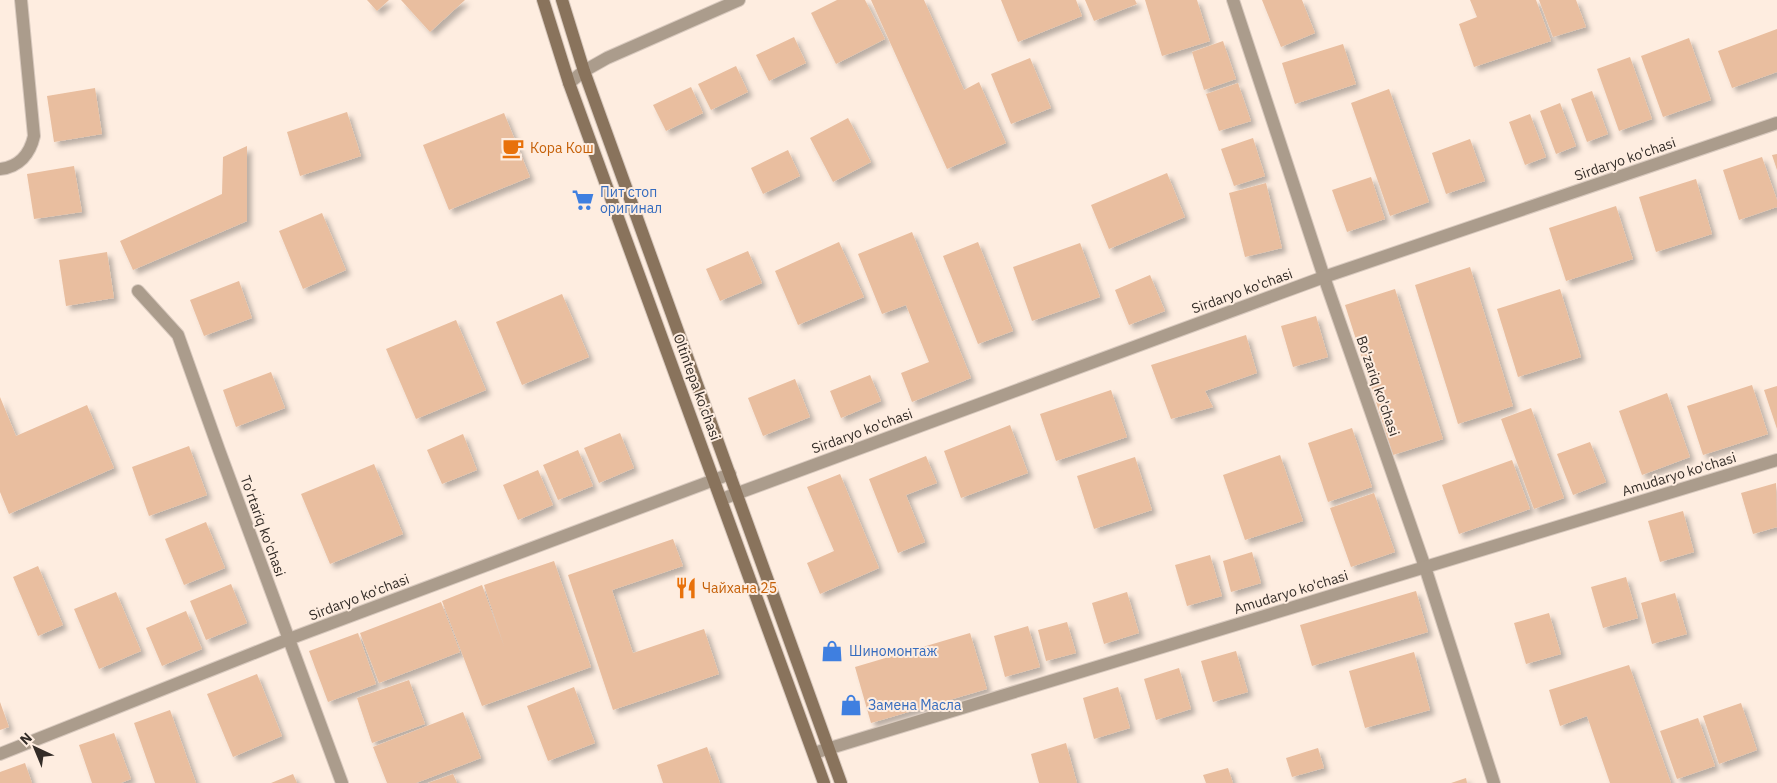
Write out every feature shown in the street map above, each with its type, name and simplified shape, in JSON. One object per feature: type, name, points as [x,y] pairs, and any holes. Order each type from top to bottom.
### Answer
[{"type":"main road","name":"Oltintepa ko'chasi","points":[[543,0],[569,83],[715,479],[824,783]]},
{"type":"main road","name":"Oltintepa ko'chasi","points":[[562,0],[584,71],[841,783]]},
{"type":"street","points":[[0,169],[10,168],[19,163],[32,146],[34,136],[21,0]]},
{"type":"street","points":[[569,83],[584,71],[607,58],[739,0]]},
{"type":"street","name":"Bo'zariq ko'chasi","points":[[1233,0],[1324,277],[1425,567],[1494,783]]},
{"type":"street","name":"Sirdaryo ko'chasi","points":[[722,499],[1324,277],[1777,124]]},
{"type":"street","name":"To'rtariq ko'chasi","points":[[138,291],[178,335],[342,783]]},
{"type":"street","name":"Amudaryo ko'chasi","points":[[814,753],[1777,460]]},
{"type":"street","name":"Sirdaryo ko'chasi","points":[[0,754],[289,639],[730,474]]},
{"type":"building","points":[[367,0],[389,0],[377,11]]},
{"type":"building","points":[[401,0],[465,0],[430,32]]},
{"type":"building","points":[[837,0],[865,0],[885,39],[836,64],[811,13]]},
{"type":"building","points":[[871,0],[924,0],[964,90],[979,82],[1006,143],[947,169]]},
{"type":"building","points":[[1001,0],[1076,0],[1082,16],[1018,42]]},
{"type":"building","points":[[1085,0],[1135,0],[1137,4],[1094,21]]},
{"type":"building","points":[[1145,0],[1197,0],[1210,41],[1162,56]]},
{"type":"building","points":[[1262,0],[1302,0],[1315,33],[1281,47]]},
{"type":"building","points":[[1470,0],[1536,0],[1551,41],[1474,67],[1459,24],[1477,17]]},
{"type":"building","points":[[1539,0],[1576,0],[1586,27],[1553,37]]},
{"type":"building","points":[[1777,29],[1777,72],[1732,88],[1718,51]]},
{"type":"building","points":[[794,37],[806,63],[769,81],[756,55]]},
{"type":"building","points":[[1689,38],[1711,100],[1663,117],[1641,56]]},
{"type":"building","points":[[1223,41],[1236,79],[1204,90],[1192,52]]},
{"type":"building","points":[[1343,44],[1356,84],[1295,104],[1282,63]]},
{"type":"building","points":[[1630,57],[1652,119],[1619,131],[1597,69]]},
{"type":"building","points":[[1030,58],[1051,108],[1011,124],[991,74]]},
{"type":"building","points":[[736,66],[748,92],[711,110],[698,84]]},
{"type":"building","points":[[1238,83],[1251,121],[1219,131],[1206,94]]},
{"type":"building","points":[[691,87],[703,113],[666,131],[653,105]]},
{"type":"building","points":[[95,88],[102,134],[54,142],[47,96]]},
{"type":"building","points":[[1389,89],[1429,202],[1390,216],[1351,103]]},
{"type":"building","points":[[1592,91],[1608,134],[1587,142],[1571,99]]},
{"type":"building","points":[[1560,103],[1576,146],[1556,154],[1540,111]]},
{"type":"building","points":[[347,112],[361,156],[300,176],[287,132]]},
{"type":"building","points":[[504,113],[530,177],[449,210],[423,145]]},
{"type":"building","points":[[1530,114],[1546,157],[1525,165],[1509,122]]},
{"type":"building","points":[[848,118],[871,162],[833,182],[810,138]]},
{"type":"building","points":[[1253,138],[1265,176],[1234,186],[1221,149]]},
{"type":"building","points":[[1470,139],[1485,181],[1446,194],[1432,153]]},
{"type":"building","points":[[247,146],[247,221],[133,270],[120,241],[222,194],[223,157]]},
{"type":"building","points":[[788,150],[800,176],[763,194],[751,168]]},
{"type":"building","points":[[1777,154],[1777,170],[1772,155]]},
{"type":"building","points":[[1762,157],[1777,200],[1777,207],[1739,220],[1723,170]]},
{"type":"building","points":[[74,166],[82,212],[34,219],[27,174]]},
{"type":"building","points":[[1167,173],[1185,217],[1109,249],[1091,205]]},
{"type":"building","points":[[1371,177],[1385,219],[1347,232],[1332,190]]},
{"type":"building","points":[[1696,179],[1712,234],[1656,252],[1639,197]]},
{"type":"building","points":[[1266,183],[1282,248],[1245,257],[1229,193]]},
{"type":"building","points":[[1616,206],[1633,259],[1566,281],[1549,228]]},
{"type":"building","points":[[322,213],[346,270],[303,289],[279,231]]},
{"type":"building","points":[[912,232],[971,378],[912,402],[901,373],[929,362],[906,305],[882,314],[858,254]]},
{"type":"building","points":[[839,242],[864,297],[798,325],[775,271]]},
{"type":"building","points":[[978,242],[1013,331],[978,344],[943,256]]},
{"type":"building","points":[[1080,243],[1100,297],[1032,321],[1013,267]]},
{"type":"building","points":[[748,251],[762,283],[720,301],[706,269]]},
{"type":"building","points":[[107,252],[114,298],[66,306],[59,260]]},
{"type":"building","points":[[1470,267],[1513,406],[1458,424],[1415,285]]},
{"type":"building","points":[[1150,275],[1165,311],[1129,325],[1115,290]]},
{"type":"building","points":[[239,281],[252,318],[204,336],[190,300]]},
{"type":"building","points":[[1395,289],[1443,439],[1393,455],[1345,305]]},
{"type":"building","points":[[1560,289],[1581,357],[1518,377],[1497,309]]},
{"type":"building","points":[[562,294],[589,357],[522,385],[496,322]]},
{"type":"building","points":[[1316,316],[1328,357],[1293,367],[1281,326]]},
{"type":"building","points":[[456,320],[486,390],[416,419],[386,349]]},
{"type":"building","points":[[1246,335],[1257,373],[1205,391],[1213,407],[1171,419],[1151,365]]},
{"type":"building","points":[[271,372],[285,408],[236,427],[223,390]]},
{"type":"building","points":[[870,375],[881,401],[841,418],[830,391]]},
{"type":"building","points":[[795,379],[810,417],[763,436],[748,398]]},
{"type":"building","points":[[1752,385],[1768,434],[1703,455],[1687,406]]},
{"type":"building","points":[[1777,386],[1777,429],[1764,390]]},
{"type":"building","points":[[1111,390],[1127,437],[1056,461],[1040,414]]},
{"type":"building","points":[[1667,393],[1690,457],[1642,475],[1619,411]]},
{"type":"building","points":[[0,397],[16,436],[87,405],[114,468],[9,514],[0,492]]},
{"type":"building","points":[[1531,408],[1564,498],[1534,509],[1501,419]]},
{"type":"building","points":[[1010,425],[1028,473],[961,498],[944,451]]},
{"type":"building","points":[[1352,428],[1372,487],[1328,502],[1308,443]]},
{"type":"building","points":[[620,433],[634,468],[599,483],[584,448]]},
{"type":"building","points":[[463,434],[477,470],[442,484],[427,450]]},
{"type":"building","points":[[1590,442],[1606,482],[1573,495],[1557,454]]},
{"type":"building","points":[[189,446],[207,495],[149,516],[132,467]]},
{"type":"building","points":[[578,450],[593,486],[558,500],[543,465]]},
{"type":"building","points":[[1280,455],[1303,521],[1245,540],[1223,475]]},
{"type":"building","points":[[926,456],[937,483],[906,495],[925,542],[898,553],[869,479]]},
{"type":"building","points":[[1135,457],[1152,510],[1094,529],[1077,476]]},
{"type":"building","points":[[1512,460],[1530,509],[1459,534],[1442,485]]},
{"type":"building","points":[[374,464],[403,534],[330,564],[301,494]]},
{"type":"building","points":[[538,470],[553,505],[518,520],[503,485]]},
{"type":"building","points":[[840,474],[879,568],[820,594],[807,563],[834,551],[807,487]]},
{"type":"building","points":[[1776,483],[1777,527],[1753,534],[1741,493]]},
{"type":"building","points":[[1374,493],[1395,552],[1351,567],[1330,508]]},
{"type":"building","points":[[1683,511],[1694,552],[1660,562],[1648,521]]},
{"type":"building","points":[[206,522],[225,568],[184,585],[165,539]]},
{"type":"building","points":[[673,539],[683,566],[612,590],[633,653],[704,629],[719,674],[613,710],[568,575]]},
{"type":"building","points":[[1252,552],[1261,583],[1231,592],[1223,561]]},
{"type":"building","points":[[1210,555],[1222,596],[1187,606],[1175,565]]},
{"type":"building","points":[[554,561],[591,667],[482,706],[442,601],[482,585],[504,646],[484,585]]},
{"type":"building","points":[[38,566],[63,625],[38,636],[13,577]]},
{"type":"building","points":[[1626,577],[1638,618],[1603,628],[1591,587]]},
{"type":"building","points":[[231,584],[247,623],[206,640],[190,601]]},
{"type":"building","points":[[1416,591],[1428,632],[1312,666],[1300,625]]},
{"type":"building","points":[[116,592],[141,651],[99,669],[74,609]]},
{"type":"building","points":[[1127,592],[1139,633],[1104,644],[1092,603]]},
{"type":"building","points":[[1675,593],[1687,634],[1652,644],[1641,603]]},
{"type":"building","points":[[441,602],[460,652],[379,683],[360,633]]},
{"type":"building","points":[[186,611],[202,649],[162,666],[146,628]]},
{"type":"building","points":[[1549,613],[1561,654],[1526,664],[1514,623]]},
{"type":"building","points":[[1067,622],[1076,653],[1046,661],[1038,630]]},
{"type":"building","points":[[1028,626],[1040,667],[1005,677],[994,636]]},
{"type":"building","points":[[358,633],[376,684],[328,702],[309,651]]},
{"type":"building","points":[[970,633],[987,689],[871,723],[855,667]]},
{"type":"building","points":[[1236,651],[1248,692],[1213,702],[1201,661]]},
{"type":"building","points":[[1414,652],[1430,710],[1365,728],[1349,671]]},
{"type":"building","points":[[1629,665],[1671,783],[1610,783],[1587,716],[1560,726],[1549,690]]},
{"type":"building","points":[[1179,668],[1191,709],[1156,720],[1144,679]]},
{"type":"building","points":[[257,674],[282,736],[233,757],[207,694]]},
{"type":"building","points":[[409,680],[425,724],[372,743],[357,698]]},
{"type":"building","points":[[574,687],[595,743],[548,761],[527,706]]},
{"type":"building","points":[[1118,687],[1130,728],[1094,739],[1083,698]]},
{"type":"building","points":[[0,702],[9,727],[0,730]]},
{"type":"building","points":[[1741,703],[1757,750],[1719,764],[1703,716]]},
{"type":"building","points":[[170,710],[196,783],[155,783],[134,723]]},
{"type":"building","points":[[463,712],[481,758],[416,783],[387,783],[373,747]]},
{"type":"building","points":[[1698,718],[1715,766],[1677,779],[1660,731]]},
{"type":"building","points":[[114,733],[131,779],[121,783],[92,783],[79,745]]},
{"type":"building","points":[[1066,743],[1077,783],[1039,783],[1031,754]]},
{"type":"building","points":[[707,747],[720,783],[663,783],[657,765]]},
{"type":"building","points":[[1318,748],[1324,768],[1292,777],[1286,758]]},
{"type":"building","points":[[25,763],[32,783],[0,783],[0,772]]},
{"type":"building","points":[[1228,768],[1233,783],[1206,783],[1203,775]]},
{"type":"building","points":[[293,774],[297,783],[271,783]]},
{"type":"building","points":[[453,774],[457,783],[428,783]]},
{"type":"building","points":[[1466,778],[1467,783],[1451,783]]},
{"type":"place","name":"Кора Кош","points":[[513,148]]},
{"type":"place","name":"Пит стоп оригинал","points":[[583,200]]},
{"type":"place","name":"Чайхана 25","points":[[686,588]]},
{"type":"place","name":"Шиномонтаж","points":[[832,651]]},
{"type":"place","name":"Замена Маслa","points":[[851,705]]}]
